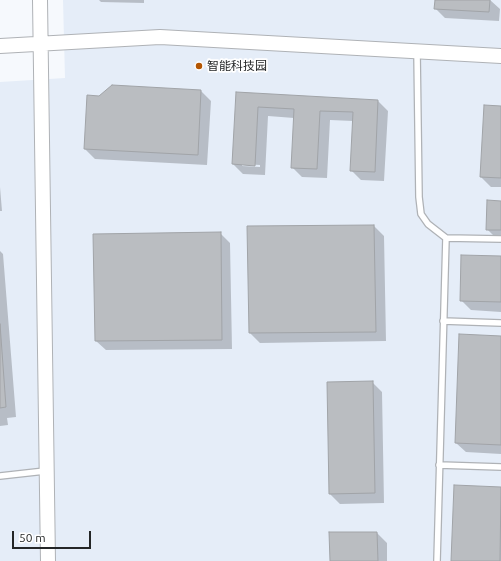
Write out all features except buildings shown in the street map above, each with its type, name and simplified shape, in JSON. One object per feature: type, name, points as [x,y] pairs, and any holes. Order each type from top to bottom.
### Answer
[{"type":"street","points":[[40,0],[48,561]]},
{"type":"street","points":[[0,46],[160,38],[501,56]]},
{"type":"lane","points":[[417,51],[419,197],[421,214],[428,224],[446,238],[501,239]]},
{"type":"lane","points":[[436,561],[446,238]]},
{"type":"lane","points":[[443,321],[501,322]]},
{"type":"lane","points":[[439,464],[501,466]]},
{"type":"lane","points":[[0,476],[46,471]]},
{"type":"shaded area","points":[[63,0],[501,0],[501,561],[0,561],[0,82],[65,78]]},
{"type":"place","name":"智能科技园","points":[[199,66]]}]
